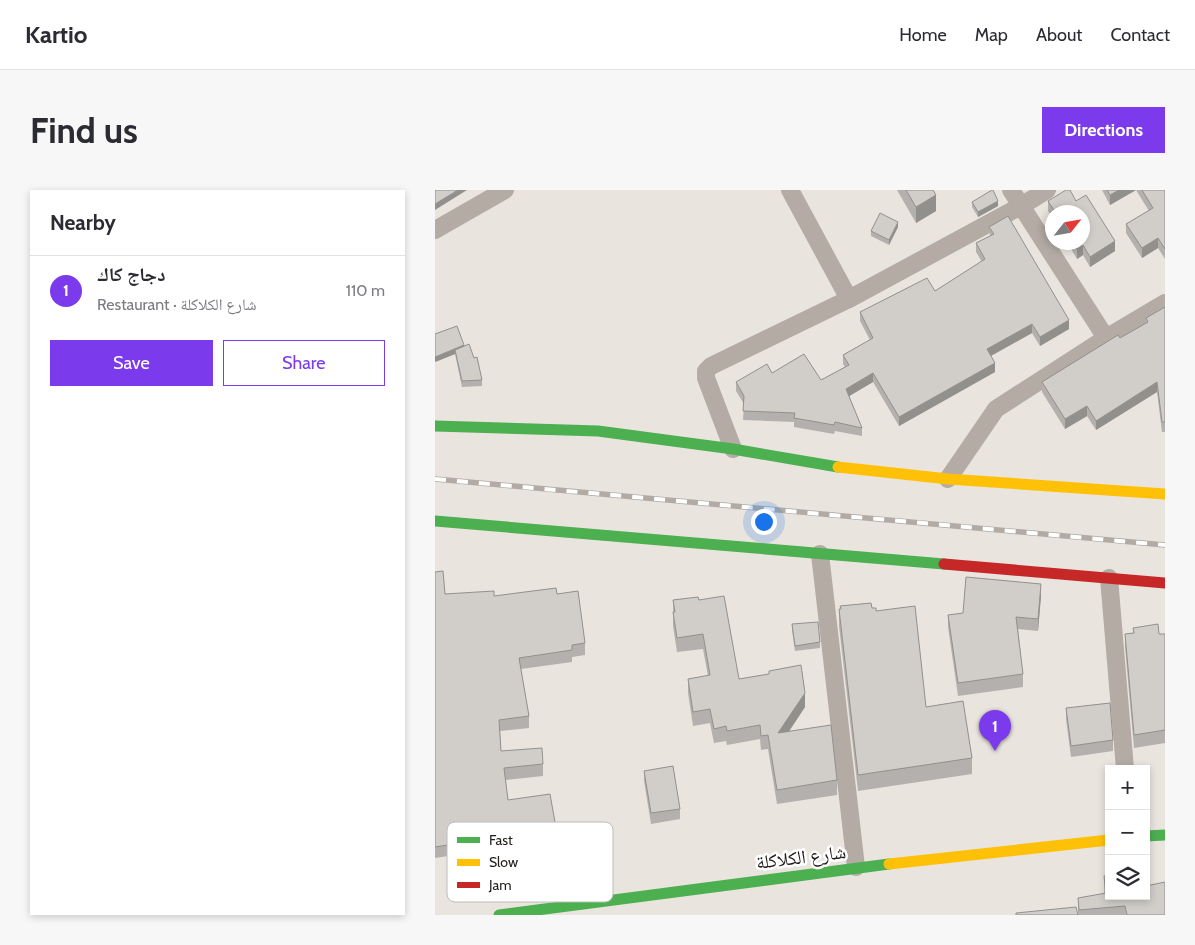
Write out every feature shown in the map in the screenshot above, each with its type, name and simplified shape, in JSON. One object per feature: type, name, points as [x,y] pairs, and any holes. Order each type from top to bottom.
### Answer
[{"type":"street","points":[[435,230],[505,190]]},
{"type":"street","points":[[789,190],[849,298]]},
{"type":"street","points":[[1011,190],[1106,338]]},
{"type":"street","points":[[733,449],[706,378],[707,371],[711,366],[849,298],[1021,206],[1047,190]]},
{"type":"street","points":[[948,479],[996,410],[1106,338],[1165,303]]},
{"type":"street","points":[[435,426],[598,431],[733,449],[833,466],[948,479],[1165,494]]},
{"type":"street","points":[[435,521],[1165,583]]},
{"type":"street","points":[[820,554],[856,867]]},
{"type":"street","points":[[1109,578],[1125,765]]},
{"type":"street","points":[[1150,836],[1165,834]]},
{"type":"street","name":"شارع الكلاكلة","points":[[613,900],[856,867],[1105,840]]},
{"type":"street","name":"شارع الكلاكلة","points":[[499,915],[596,902]]},
{"type":"building","points":[[435,190],[458,190],[435,204]]},
{"type":"building","points":[[906,190],[933,190],[936,195],[916,207]]},
{"type":"building","points":[[992,190],[998,201],[978,212],[972,202]]},
{"type":"building","points":[[1066,190],[1070,190],[1076,201],[1086,195],[1115,241],[1090,257],[1086,250],[1090,250],[1090,205],[1051,205],[1048,201]]},
{"type":"building","points":[[1107,190],[1119,190],[1110,195]]},
{"type":"building","points":[[1142,190],[1165,190],[1165,249],[1158,238],[1142,248],[1126,224],[1153,208]]},
{"type":"building","points":[[880,213],[898,222],[889,240],[871,231]]},
{"type":"building","points":[[1008,216],[1069,320],[1040,337],[1032,324],[987,349],[995,363],[899,417],[873,373],[846,389],[862,428],[835,422],[834,425],[794,418],[795,413],[743,411],[744,396],[736,382],[767,364],[772,373],[804,354],[821,380],[849,365],[843,355],[873,338],[860,312],[927,278],[935,291],[985,259],[976,243],[994,234],[989,227]]},
{"type":"building","points":[[1165,307],[1165,422],[1162,422],[1157,382],[1096,421],[1087,406],[1065,419],[1042,382],[1118,335],[1120,338],[1148,322],[1146,318]]},
{"type":"building","points":[[457,326],[464,345],[435,357],[435,334]]},
{"type":"building","points":[[469,344],[474,358],[477,357],[482,380],[462,381],[455,350]]},
{"type":"building","points":[[443,571],[445,594],[494,591],[494,596],[556,588],[557,594],[578,591],[585,643],[572,645],[572,650],[519,658],[529,716],[499,720],[501,751],[542,748],[543,764],[504,768],[508,800],[550,794],[555,822],[447,822],[447,845],[435,847],[435,572]]},
{"type":"building","points":[[966,577],[1041,584],[1038,619],[1016,617],[1023,674],[958,683],[948,615],[963,613]]},
{"type":"building","points":[[724,596],[739,679],[769,674],[769,671],[801,665],[805,693],[778,733],[831,725],[837,780],[777,790],[768,735],[761,736],[760,725],[727,731],[726,726],[714,729],[710,709],[693,712],[688,679],[710,675],[703,634],[677,638],[673,600],[698,597],[699,600]]},
{"type":"building","points":[[871,603],[872,608],[876,608],[876,611],[915,606],[926,707],[963,701],[972,758],[858,775],[839,609],[841,609],[840,606]]},
{"type":"building","points":[[818,622],[820,642],[795,646],[792,624]]},
{"type":"building","points":[[1158,624],[1159,634],[1165,634],[1165,730],[1134,735],[1125,634],[1134,633],[1133,628]]},
{"type":"building","points":[[1110,703],[1113,740],[1071,746],[1066,708]]},
{"type":"building","points":[[673,766],[680,809],[651,813],[644,771]]},
{"type":"building","points":[[1165,882],[1165,915],[1127,915],[1125,906],[1079,910],[1078,898],[1105,893],[1105,900],[1150,900],[1150,885]]},
{"type":"building","points":[[1076,907],[1078,915],[1016,915],[1016,913]]},
{"type":"railway","points":[[435,479],[1165,545]]},
{"type":"traffic: fast","points":[[435,426],[598,431],[733,449],[838,467]]},
{"type":"traffic: fast","points":[[435,521],[944,564]]},
{"type":"traffic: fast","points":[[1150,836],[1165,835]]},
{"type":"traffic: fast","points":[[613,900],[889,864]]},
{"type":"traffic: fast","points":[[499,915],[598,902]]},
{"type":"traffic: slow","points":[[838,467],[948,479],[1165,494]]},
{"type":"traffic: slow","points":[[889,864],[1105,840]]},
{"type":"traffic: jam","points":[[944,564],[1165,583]]},
{"type":"place","name":"دجاج كاك","points":[[995,751]]}]
